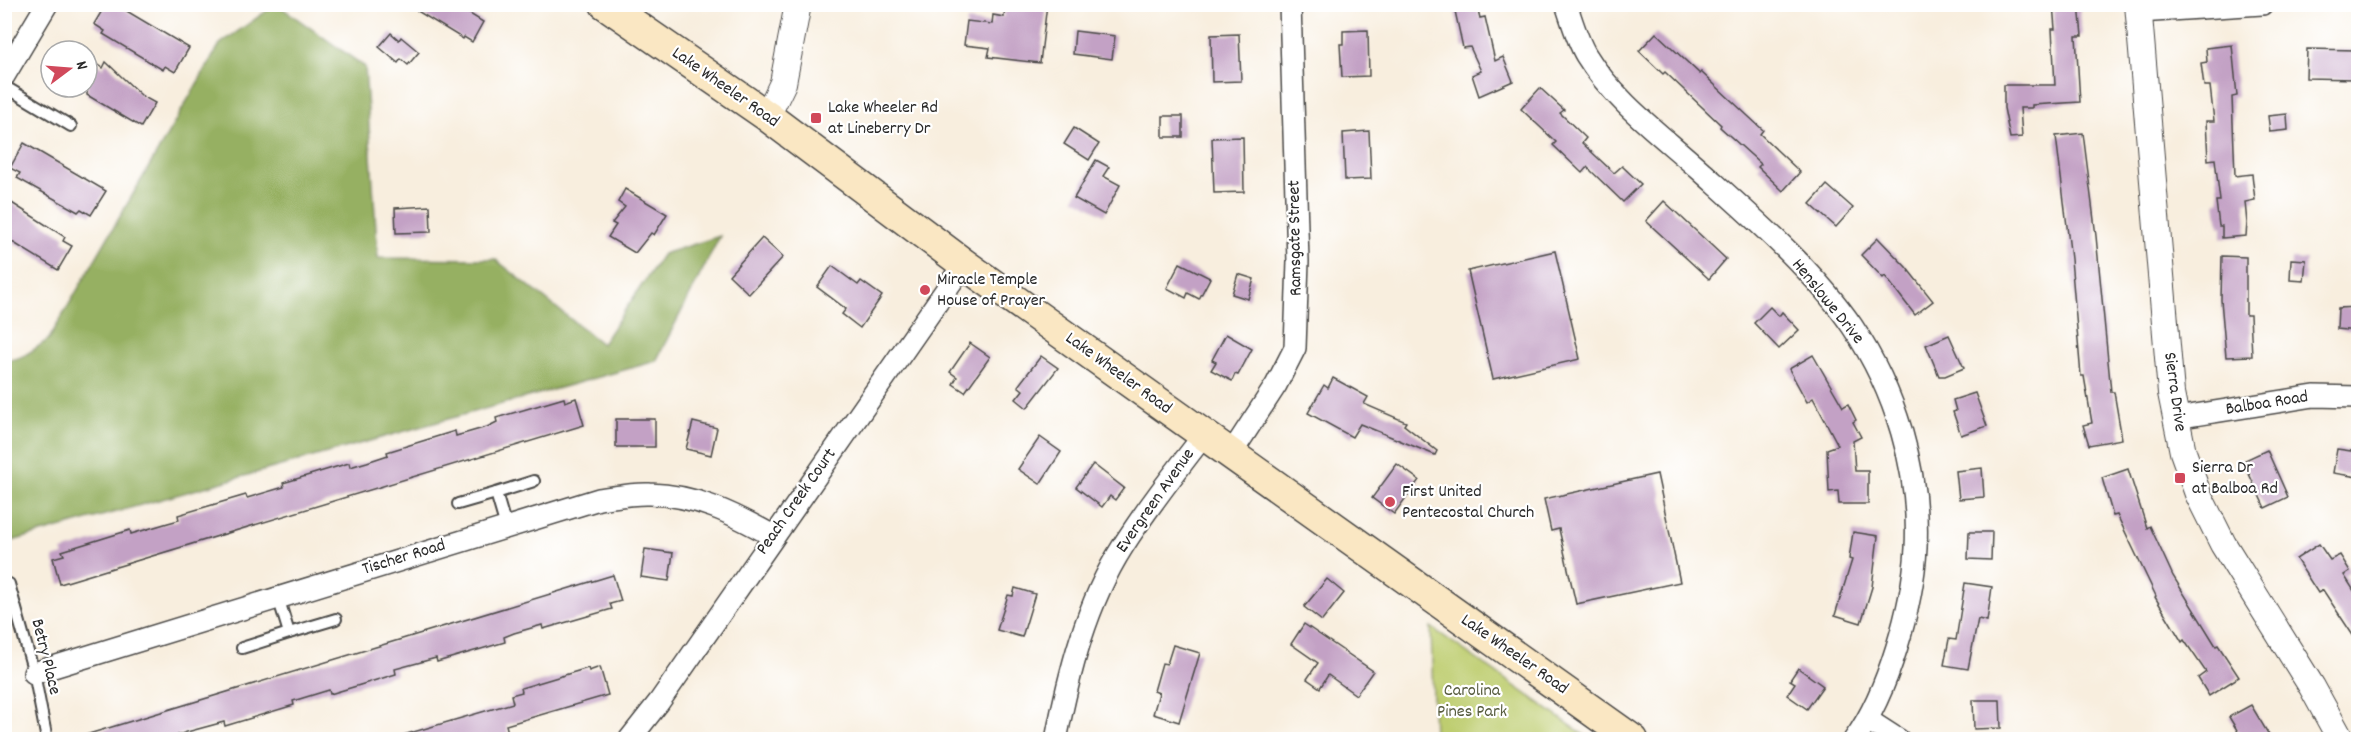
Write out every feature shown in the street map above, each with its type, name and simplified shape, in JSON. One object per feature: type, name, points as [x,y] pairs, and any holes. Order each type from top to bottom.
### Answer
[{"type":"main road","name":"Lake Wheeler Road","points":[[605,4],[767,116],[964,264],[1633,740]]},
{"type":"street","points":[[4,75],[47,4]]},
{"type":"street","points":[[767,116],[783,84],[798,4]]},
{"type":"street","name":"Ramsgate Street","points":[[1231,454],[1276,385],[1294,348],[1298,261],[1290,4]]},
{"type":"street","name":"Henslowe Drive","points":[[1566,4],[1585,54],[1616,94],[1740,206],[1809,274],[1851,324],[1879,372],[1902,434],[1914,484],[1917,529],[1915,574],[1900,639],[1869,720],[1854,740]]},
{"type":"street","points":[[2138,8],[2262,4]]},
{"type":"street","name":"Sierra Drive","points":[[2138,8],[2171,393],[2183,453],[2198,494],[2223,544],[2312,687],[2341,740]]},
{"type":"street","name":"Peach Creek Court","points":[[629,740],[659,702],[964,264]]},
{"type":"street","name":"Balboa Road","points":[[2176,418],[2314,396],[2358,397]]},
{"type":"street","name":"Evergreen Avenue","points":[[1056,740],[1066,686],[1089,613],[1122,547],[1203,435]]},
{"type":"street","name":"Tischer Road","points":[[34,673],[599,499],[650,494],[689,499],[725,510],[773,536]]},
{"type":"street","points":[[1869,720],[1899,740]]},
{"type":"lane","points":[[4,86],[71,126]]},
{"type":"lane","points":[[458,504],[534,481]]},
{"type":"lane","points":[[496,493],[506,526]]},
{"type":"lane","name":"Betry Place","points":[[7,584],[34,673],[47,740]]},
{"type":"lane","points":[[278,597],[289,633]]},
{"type":"lane","points":[[242,648],[336,619]]},
{"type":"green space","points":[[275,5],[365,67],[378,258],[495,259],[602,344],[663,254],[720,236],[656,361],[5,543],[5,360],[23,356],[49,339],[220,44]]},
{"type":"green space","name":"Carolina Pines Park","points":[[1431,627],[1590,739],[1434,739]]},
{"type":"building","points":[[106,4],[115,4],[189,48],[175,72],[165,66],[163,70],[103,34],[105,31],[94,24]]},
{"type":"building","points":[[406,4],[469,4],[465,11],[483,22],[472,42],[464,37],[463,39]]},
{"type":"building","points":[[1005,4],[1047,4],[1040,63],[988,57],[990,48],[964,45],[967,21],[992,24],[993,15],[1004,17]]},
{"type":"building","points":[[2053,4],[2079,4],[2082,36],[2076,36],[2080,102],[2020,108],[2022,137],[2010,138],[2004,108],[2004,85],[2055,85]]},
{"type":"building","points":[[1477,6],[1480,18],[1485,17],[1495,61],[1503,57],[1513,81],[1479,96],[1472,75],[1481,71],[1470,47],[1463,48],[1455,11]]},
{"type":"building","points":[[1368,30],[1369,76],[1342,77],[1340,44],[1343,44],[1343,31]]},
{"type":"building","points":[[1075,31],[1115,36],[1112,59],[1073,54]]},
{"type":"building","points":[[391,33],[399,40],[401,37],[419,52],[408,65],[401,59],[398,63],[379,47]]},
{"type":"building","points":[[1656,33],[1763,130],[1760,134],[1800,172],[1783,191],[1758,167],[1761,164],[1720,127],[1721,125],[1665,72],[1663,74],[1639,51]]},
{"type":"building","points":[[1239,34],[1241,81],[1212,82],[1211,35]]},
{"type":"building","points":[[2232,45],[2237,96],[2232,97],[2235,176],[2252,174],[2255,200],[2245,202],[2246,236],[2222,238],[2222,226],[2219,226],[2216,201],[2220,201],[2215,159],[2208,160],[2206,121],[2214,121],[2210,86],[2204,86],[2201,63],[2207,62],[2206,48]]},
{"type":"building","points":[[2307,49],[2357,50],[2356,79],[2306,78]]},
{"type":"building","points":[[106,62],[142,96],[155,103],[141,127],[94,99],[99,99],[99,66],[103,68]]},
{"type":"building","points":[[1540,88],[1564,110],[1560,113],[1586,138],[1582,143],[1614,173],[1622,166],[1641,184],[1623,202],[1587,167],[1582,173],[1553,145],[1556,142],[1521,109]]},
{"type":"building","points":[[2287,114],[2288,130],[2270,132],[2268,116]]},
{"type":"building","points":[[1163,116],[1183,116],[1183,137],[1163,137]]},
{"type":"building","points":[[1074,128],[1099,144],[1089,160],[1064,144]]},
{"type":"building","points":[[1369,131],[1371,179],[1345,180],[1343,133]]},
{"type":"building","points":[[2083,133],[2096,236],[2111,392],[2114,392],[2122,439],[2089,445],[2083,425],[2092,423],[2084,376],[2081,376],[2071,259],[2056,136]]},
{"type":"building","points":[[1243,137],[1244,192],[1214,193],[1212,138]]},
{"type":"building","points":[[24,143],[106,191],[91,215],[81,209],[78,212],[17,178],[20,173],[10,168]]},
{"type":"building","points":[[1096,160],[1109,167],[1103,176],[1120,185],[1104,215],[1074,198]]},
{"type":"building","points":[[1827,185],[1853,208],[1836,227],[1810,204]]},
{"type":"building","points":[[625,189],[667,214],[654,235],[651,233],[635,253],[608,237],[616,225],[612,223],[625,207],[618,202]]},
{"type":"building","points":[[4,198],[65,237],[63,241],[72,246],[58,270],[4,237]]},
{"type":"building","points":[[1664,201],[1726,259],[1709,279],[1646,221]]},
{"type":"building","points":[[430,206],[431,232],[396,233],[395,208]]},
{"type":"building","points":[[762,238],[783,257],[749,294],[729,275]]},
{"type":"building","points":[[1878,238],[1906,267],[1933,301],[1915,315],[1885,276],[1883,278],[1861,255]]},
{"type":"building","points":[[1555,251],[1580,359],[1493,379],[1468,271]]},
{"type":"building","points":[[2222,256],[2246,257],[2246,315],[2250,315],[2252,356],[2226,357],[2221,300]]},
{"type":"building","points":[[2291,259],[2306,260],[2304,281],[2290,280]]},
{"type":"building","points":[[1180,263],[1210,278],[1199,299],[1188,293],[1186,298],[1167,288]]},
{"type":"building","points":[[832,266],[858,285],[861,281],[882,296],[860,328],[842,314],[846,309],[817,287]]},
{"type":"building","points":[[1238,274],[1254,279],[1248,299],[1232,294]]},
{"type":"building","points":[[1770,307],[1779,316],[1782,312],[1799,330],[1779,349],[1754,323]]},
{"type":"building","points":[[2358,307],[2358,331],[2337,329],[2338,308]]},
{"type":"building","points":[[1226,334],[1252,349],[1238,375],[1235,374],[1232,381],[1211,370],[1216,362],[1212,360]]},
{"type":"building","points":[[1949,335],[1964,368],[1945,376],[1939,376],[1926,345]]},
{"type":"building","points":[[970,343],[990,357],[965,392],[953,384],[957,377],[950,372]]},
{"type":"building","points":[[1813,355],[1843,407],[1848,404],[1856,420],[1853,422],[1861,437],[1853,441],[1855,471],[1868,471],[1868,504],[1839,504],[1838,491],[1829,492],[1827,449],[1838,445],[1813,398],[1807,402],[1789,369]]},
{"type":"building","points":[[1041,356],[1058,368],[1027,408],[1016,399],[1023,390],[1018,386]]},
{"type":"building","points":[[1333,378],[1368,397],[1364,404],[1406,422],[1404,425],[1437,451],[1435,455],[1360,424],[1352,437],[1308,413],[1324,385],[1328,388]]},
{"type":"building","points":[[1975,393],[1987,426],[1961,435],[1953,412],[1956,411],[1953,400]]},
{"type":"building","points":[[564,398],[565,402],[576,398],[584,425],[60,584],[53,558],[64,555],[62,551],[130,530],[131,534],[179,520],[178,515],[246,495],[247,498],[284,487],[283,483],[349,463],[350,467],[367,462],[388,455],[387,452],[455,431],[456,436],[487,427],[497,422],[496,418]]},
{"type":"building","points":[[616,419],[655,419],[655,447],[616,447]]},
{"type":"building","points":[[693,422],[717,428],[711,455],[686,449]]},
{"type":"building","points":[[1040,437],[1061,452],[1040,484],[1018,469]]},
{"type":"building","points":[[2337,449],[2358,452],[2358,477],[2333,473]]},
{"type":"building","points":[[2267,450],[2288,497],[2265,508],[2243,461]]},
{"type":"building","points":[[1093,464],[1124,488],[1115,500],[1110,496],[1102,507],[1076,487]]},
{"type":"building","points":[[1397,464],[1419,480],[1394,514],[1372,498]]},
{"type":"building","points":[[1982,468],[1984,497],[1959,499],[1956,471]]},
{"type":"building","points":[[2128,469],[2147,528],[2150,526],[2173,576],[2216,646],[2218,645],[2239,677],[2209,696],[2198,678],[2206,672],[2184,640],[2182,642],[2155,597],[2117,515],[2113,516],[2102,478]]},
{"type":"building","points":[[1657,474],[1680,582],[1576,604],[1559,529],[1551,531],[1544,499]]},
{"type":"building","points":[[1853,532],[1878,536],[1872,587],[1861,623],[1835,615],[1852,560],[1849,559]]},
{"type":"building","points":[[1969,532],[1992,532],[1991,560],[1968,559]]},
{"type":"building","points":[[2319,544],[2330,560],[2340,555],[2350,571],[2344,575],[2358,597],[2358,643],[2323,590],[2318,593],[2296,559]]},
{"type":"building","points":[[645,549],[673,553],[669,581],[641,577]]},
{"type":"building","points":[[613,575],[621,601],[610,604],[612,609],[543,629],[542,625],[514,633],[504,637],[505,642],[437,662],[436,658],[395,669],[396,674],[330,694],[329,690],[293,701],[294,705],[225,726],[224,722],[187,732],[178,735],[179,740],[83,740],[82,736]]},
{"type":"building","points":[[1327,579],[1344,593],[1322,621],[1304,607]]},
{"type":"building","points":[[1965,583],[1992,587],[1987,621],[1978,619],[1968,669],[1944,665],[1949,639],[1956,640]]},
{"type":"building","points":[[1015,588],[1035,594],[1022,637],[997,630],[1008,595],[1013,596]]},
{"type":"building","points":[[1304,624],[1373,671],[1356,695],[1328,675],[1320,688],[1307,679],[1318,663],[1291,644]]},
{"type":"building","points":[[1173,645],[1200,653],[1179,722],[1153,714],[1159,693],[1154,691],[1162,663],[1167,664]]},
{"type":"building","points":[[600,667],[608,695],[506,725],[510,740],[403,740],[403,735],[513,703],[511,695],[522,692],[521,688],[588,668],[589,671]]},
{"type":"building","points":[[1798,668],[1823,686],[1807,709],[1787,695],[1795,683],[1790,680]]},
{"type":"building","points":[[1973,700],[2000,700],[2001,728],[1974,729]]},
{"type":"building","points":[[2251,705],[2269,735],[2262,740],[2243,740],[2229,717]]},
{"type":"place","name":"Lake Wheeler Rd at Lineberry Dr","points":[[816,118]]},
{"type":"place","name":"Miracle Temple House of Prayer","points":[[925,290]]},
{"type":"place","name":"Sierra Dr at Balboa Rd","points":[[2180,478]]},
{"type":"place","name":"First United Pentecostal Church","points":[[1390,502]]}]
